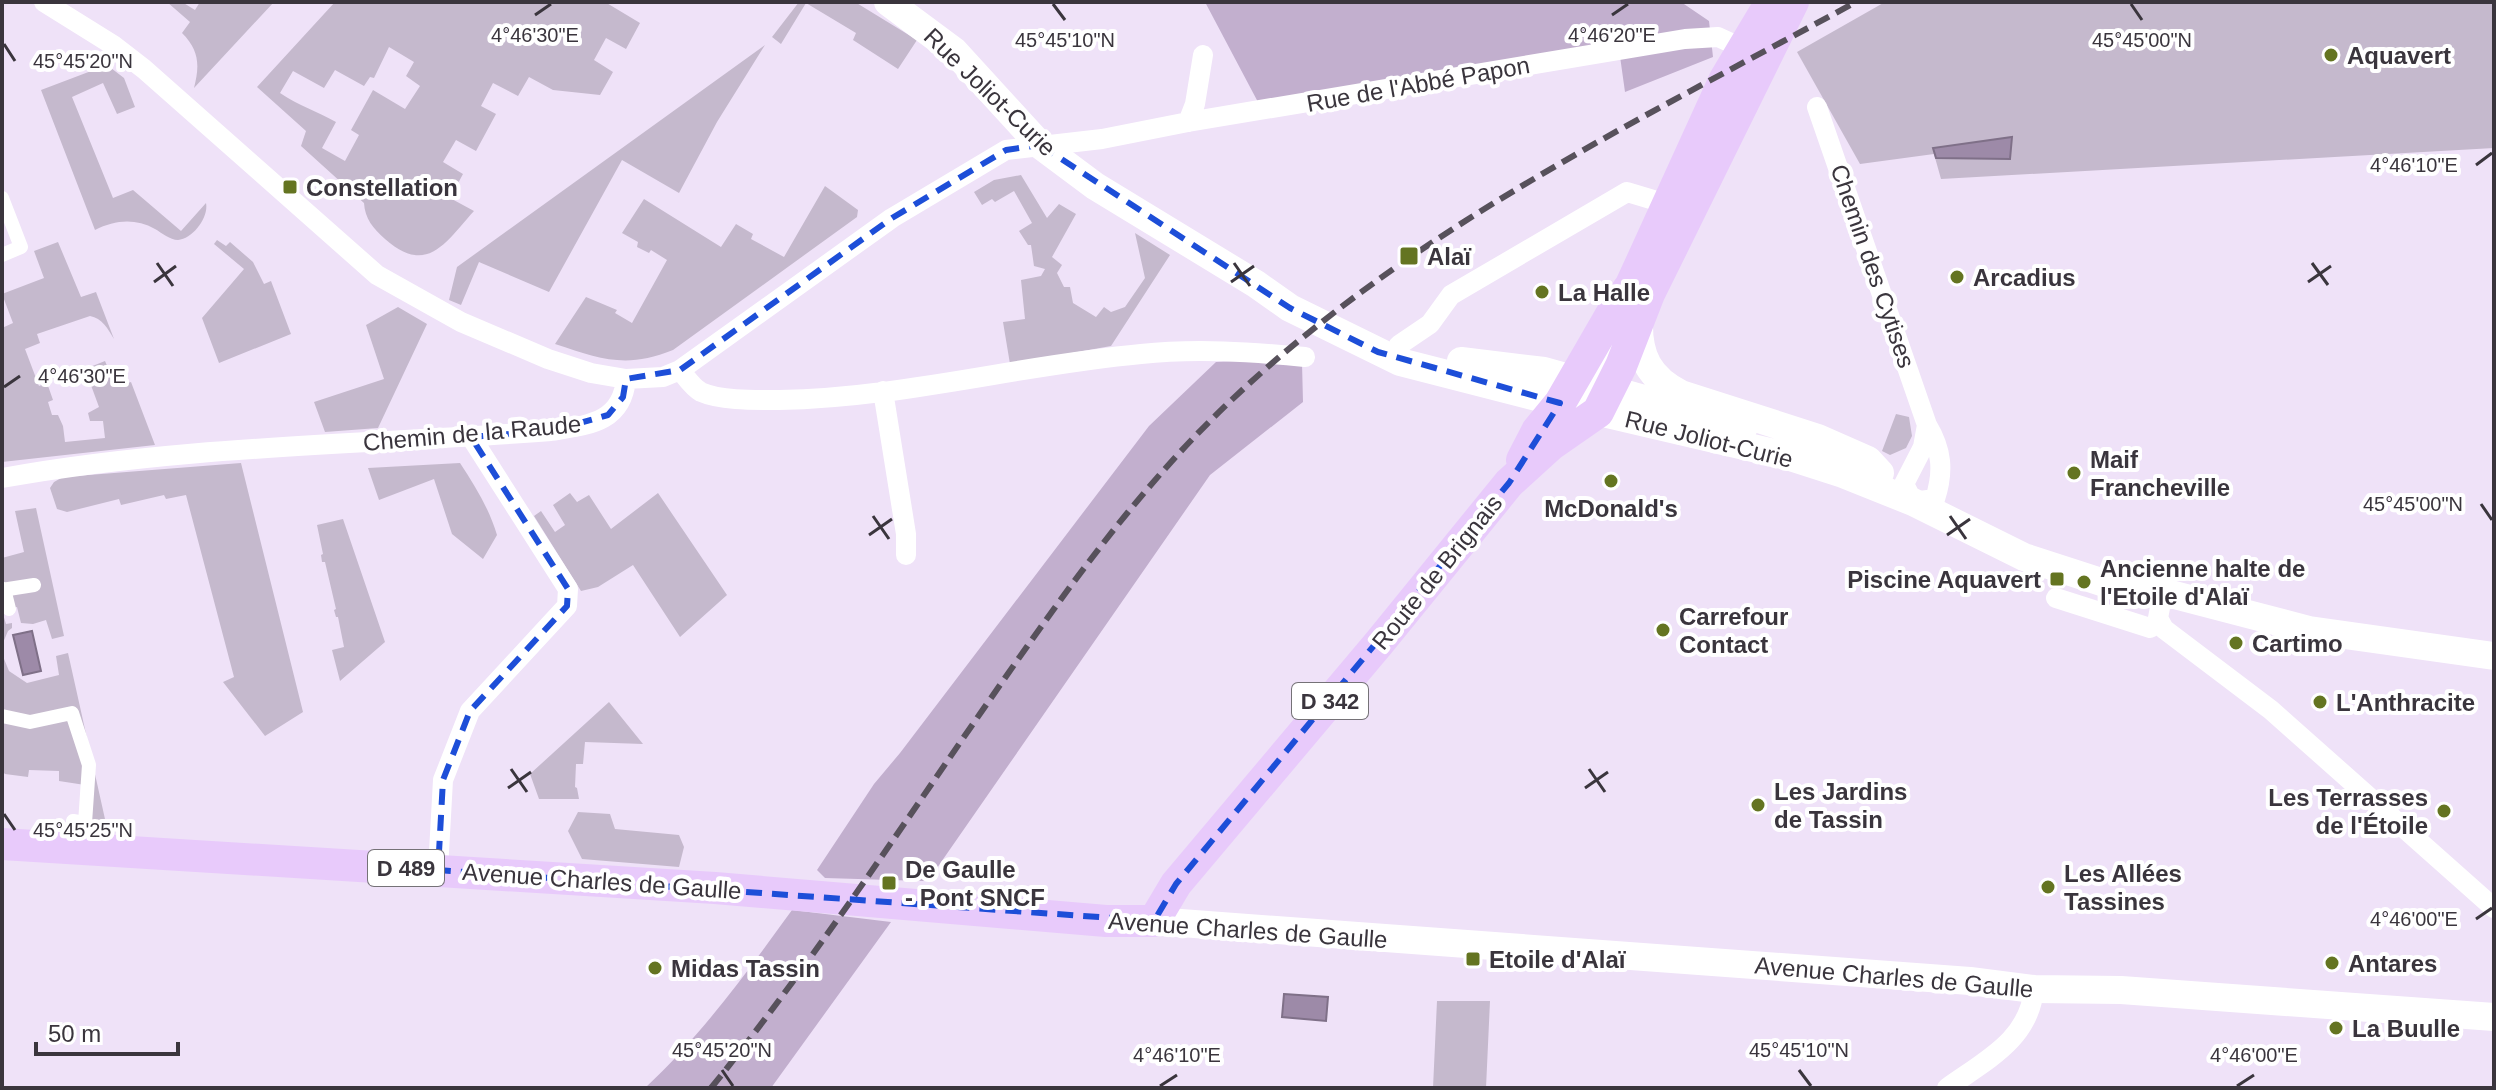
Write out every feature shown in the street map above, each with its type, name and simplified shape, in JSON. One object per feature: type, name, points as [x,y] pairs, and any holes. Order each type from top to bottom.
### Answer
[{"type":"main road","name":"Rue Joliot-Curie","points":[[888,2],[954,51],[1040,145],[1095,186],[1290,308],[1400,362],[1587,394],[1796,442],[2031,545],[2066,558],[2137,576],[2163,592],[2309,630],[2494,656]]},
{"type":"main road","name":"Route de Brignais","points":[[1154,921],[1176,884],[1509,483],[1552,444],[1587,394],[1616,306],[1631,285],[1742,48],[1771,2]]},
{"type":"main road","points":[[1587,394],[1640,317],[1793,2]]},
{"type":"main road","name":"Rue Joliot-Curie","points":[[1256,284],[1305,301],[1431,357],[1544,371],[1587,394],[1843,474],[1908,489]]},
{"type":"main road","name":"Rue Joliot-Curie","points":[[1640,317],[1638,340],[1642,356],[1650,372],[1668,388],[1818,438],[1868,460],[1908,489]]},
{"type":"main road","name":"Avenue Charles de Gaulle","points":[[2,844],[438,870],[918,904],[1106,921],[1154,921],[1970,981],[2034,989],[2121,990],[2494,1017]]},
{"type":"street","points":[[44,2],[113,45],[144,69],[377,275],[461,322],[548,359],[591,373],[626,379],[663,377],[680,370],[892,218],[1006,150],[1040,145]]},
{"type":"street","name":"Rue de l'Abbé Papon","points":[[1040,145],[1102,139],[1685,39],[1718,37],[1742,48]]},
{"type":"street","points":[[1188,122],[1195,104],[1203,55]]},
{"type":"street","name":"Chemin des Cytises","points":[[1817,107],[1927,425],[1936,443],[1942,477],[1908,489]]},
{"type":"street","points":[[1399,345],[1430,324],[1451,295],[1627,192],[1667,204]]},
{"type":"street","points":[[2,198],[21,247],[2,255]]},
{"type":"street","points":[[680,370],[702,393],[754,401],[823,399],[1146,353],[1241,351],[1305,357]]},
{"type":"street","name":"Chemin de la Raude","points":[[2,478],[44,470],[253,449],[551,431],[594,422],[616,408],[623,397],[626,379]]},
{"type":"street","points":[[883,391],[906,534],[906,555]]},
{"type":"street","points":[[1908,489],[1923,447],[1927,425]]},
{"type":"street","points":[[438,870],[443,780],[470,711],[567,606],[568,589],[471,437]]},
{"type":"street","points":[[9,609],[3,590],[34,585]]},
{"type":"street","points":[[2163,592],[2158,609],[2164,629],[2271,710],[2494,908]]},
{"type":"street","points":[[2056,598],[2150,628],[2160,622]]},
{"type":"street","points":[[2,716],[30,722],[72,713],[89,765],[85,823],[73,821]]},
{"type":"street","points":[[1947,1088],[2020,1031],[2031,1013],[2034,989]]},
{"type":"highlighted area","points":[[1040,145],[1290,308],[1378,352],[1560,403],[1509,483],[1176,884],[1154,921],[438,870],[443,780],[470,711],[567,606],[568,589],[471,437],[551,431],[608,415],[623,397],[626,379],[680,370],[892,218],[1006,150]]},
{"type":"shaded area","points":[[167,2],[182,2],[195,10],[200,2],[274,2],[194,88],[197,58],[182,33],[190,22]]},
{"type":"shaded area","points":[[335,2],[605,2],[640,23],[626,49],[606,38],[594,60],[613,72],[600,95],[553,90],[529,77],[518,96],[493,83],[481,106],[496,114],[476,151],[456,140],[443,162],[463,174],[450,198],[474,211],[444,244],[424,255],[400,250],[373,227],[364,203],[301,146],[306,131],[257,87]],"holes":[[[389,47],[414,62],[406,76],[420,86],[405,109],[373,90],[351,130],[359,135],[345,161],[322,148],[336,122],[280,93],[293,71],[324,88],[335,70],[364,86],[370,77],[374,78]]]},
{"type":"shaded area","points":[[799,2],[855,2],[917,40],[898,69],[853,40],[856,33],[806,3],[781,44],[772,37]]},
{"type":"shaded area","points":[[1205,2],[1681,2],[1709,21],[1713,57],[1625,92],[1618,42],[1259,104]]},
{"type":"shaded area","points":[[1885,2],[2494,2],[2494,148],[1941,179],[1934,154],[1860,164],[1797,52]]},
{"type":"shaded area","points":[[765,45],[717,122],[679,193],[622,160],[549,292],[479,262],[461,305],[449,300],[457,267]]},
{"type":"shaded area","points":[[107,65],[124,78],[135,107],[117,114],[103,83],[72,97],[113,198],[133,190],[181,231],[206,203],[202,221],[184,239],[172,239],[148,225],[132,222],[118,222],[95,230],[41,90]]},
{"type":"shaded area","points":[[2012,137],[2010,159],[1936,158],[1933,148]]},
{"type":"shaded area","points":[[1021,175],[1047,218],[1059,204],[1076,214],[1052,257],[1062,265],[1057,273],[1064,287],[1070,287],[1073,303],[1096,317],[1104,307],[1111,312],[1125,307],[1145,278],[1135,233],[1170,255],[1111,346],[1010,364],[1003,322],[1025,319],[1021,280],[1041,276],[1045,269],[1034,266],[1031,245],[1019,231],[1032,223],[1014,191],[995,202],[992,199],[982,205],[974,192],[994,180]]},
{"type":"shaded area","points":[[825,186],[858,210],[857,217],[673,350],[641,359],[614,360],[555,344],[586,297],[617,310],[615,313],[632,323],[667,260],[651,250],[649,253],[637,247],[638,242],[622,233],[644,199],[721,247],[736,224],[753,234],[751,239],[784,257]]},
{"type":"shaded area","points":[[217,240],[226,246],[230,242],[253,262],[264,284],[271,281],[291,334],[219,363],[202,318],[244,269],[214,244]]},
{"type":"shaded area","points":[[58,242],[81,297],[96,292],[114,339],[101,322],[90,316],[37,334],[40,343],[25,349],[39,386],[47,383],[53,400],[48,402],[52,415],[58,415],[65,442],[105,438],[103,421],[90,421],[88,413],[99,407],[85,369],[105,361],[116,387],[131,382],[155,445],[2,462],[2,328],[13,323],[2,294],[44,278],[34,251]]},
{"type":"shaded area","points":[[398,307],[427,324],[378,428],[325,432],[314,402],[384,379],[366,325]]},
{"type":"shaded area","points":[[1253,360],[1302,363],[1303,402],[1210,475],[937,868],[924,881],[825,878],[817,870],[874,784],[1149,426],[1216,362]]},
{"type":"shaded area","points":[[1896,414],[1909,417],[1912,436],[1906,448],[1890,455],[1882,451]]},
{"type":"shaded area","points":[[241,463],[303,712],[265,736],[223,682],[234,677],[186,495],[166,499],[164,495],[121,505],[119,499],[67,512],[57,509],[50,488],[63,477]]},
{"type":"shaded area","points":[[460,463],[486,506],[497,535],[483,559],[452,534],[434,479],[379,500],[368,468]]},
{"type":"shaded area","points":[[570,493],[577,502],[589,495],[611,529],[658,493],[727,595],[680,637],[633,565],[598,587],[581,591],[534,516],[541,511],[555,532],[565,525],[553,505]]},
{"type":"shaded area","points":[[36,508],[64,636],[52,639],[46,620],[33,624],[21,623],[17,607],[2,611],[2,558],[24,552],[15,511]]},
{"type":"shaded area","points":[[343,519],[385,642],[340,681],[332,650],[344,647],[325,562],[322,562],[317,525]]},
{"type":"shaded area","points":[[2,611],[6,624],[12,623],[12,628],[2,645]]},
{"type":"shaded area","points":[[32,631],[41,671],[23,675],[13,635]]},
{"type":"shaded area","points":[[68,653],[107,828],[86,826],[85,785],[59,781],[59,771],[29,770],[28,777],[2,771],[2,654],[9,671],[27,683],[59,675],[56,656]]},
{"type":"shaded area","points":[[609,702],[643,744],[585,742],[583,764],[576,764],[575,787],[579,799],[539,799],[530,774]]},
{"type":"shaded area","points":[[578,812],[610,814],[615,829],[679,835],[684,847],[679,867],[582,859],[568,831]]},
{"type":"shaded area","points":[[792,910],[891,922],[771,1088],[645,1088],[704,1025]]},
{"type":"shaded area","points":[[1284,994],[1328,997],[1326,1021],[1282,1017]]},
{"type":"shaded area","points":[[1437,1001],[1490,1001],[1486,1088],[1433,1088]]},
{"type":"railway","points":[[711,1088],[817,948],[1065,594],[1121,520],[1214,417],[1285,352],[1360,293],[1438,238],[1603,139],[1856,2]]},
{"type":"place","name":"Aquavert","points":[[2331,55]]},
{"type":"place","name":"Constellation","points":[[290,187]]},
{"type":"place","name":"Alaï","points":[[1409,256]]},
{"type":"place","name":"Arcadius","points":[[1957,277]]},
{"type":"place","name":"La Halle","points":[[1542,292]]},
{"type":"place","name":"Maif Francheville","points":[[2074,473]]},
{"type":"place","name":"McDonald's","points":[[1611,481]]},
{"type":"place","name":"Piscine Aquavert","points":[[2057,579]]},
{"type":"place","name":"Ancienne halte de l'Etoile d'Alaï","points":[[2084,582]]},
{"type":"place","name":"Carrefour Contact","points":[[1663,630]]},
{"type":"place","name":"Cartimo","points":[[2236,643]]},
{"type":"place","name":"L'Anthracite","points":[[2320,702]]},
{"type":"place","name":"Les Jardins de Tassin","points":[[1758,805]]},
{"type":"place","name":"Les Terrasses de l'Étoile","points":[[2444,811]]},
{"type":"place","name":"De Gaulle - Pont SNCF","points":[[889,883]]},
{"type":"place","name":"Les Allées Tassines","points":[[2048,887]]},
{"type":"place","name":"Etoile d'Alaï","points":[[1473,959]]},
{"type":"place","name":"Antares","points":[[2332,963]]},
{"type":"place","name":"Midas Tassin","points":[[655,968]]},
{"type":"place","name":"La Buulle","points":[[2336,1028]]}]
